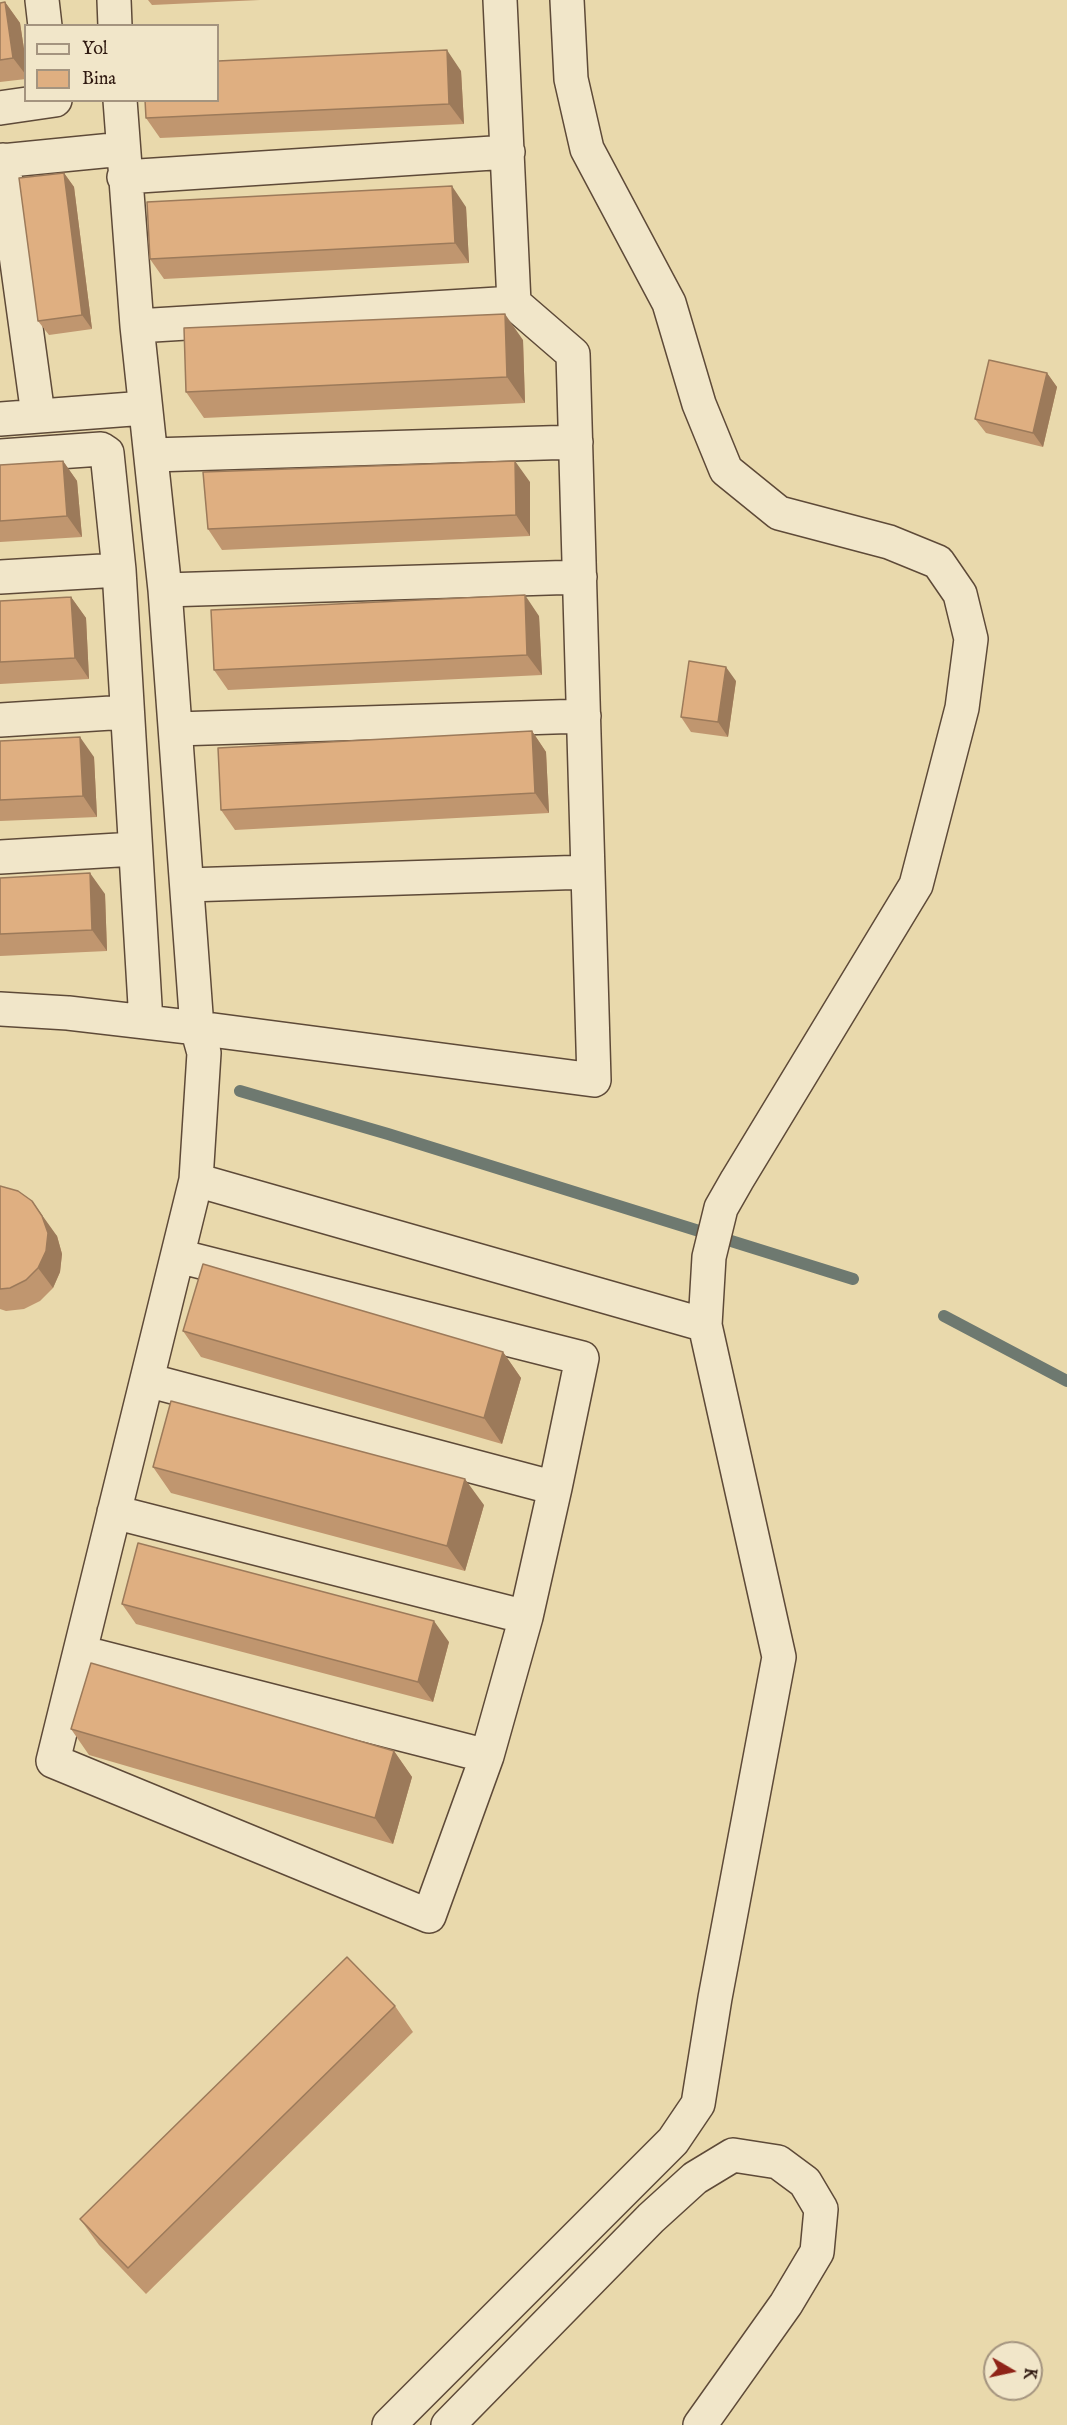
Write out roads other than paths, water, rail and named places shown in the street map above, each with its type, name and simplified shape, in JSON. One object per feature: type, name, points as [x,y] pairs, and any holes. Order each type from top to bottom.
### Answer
[{"type":"street","points":[[42,0],[45,24]]},
{"type":"street","points":[[114,0],[115,24]]},
{"type":"street","points":[[500,0],[514,303]]},
{"type":"street","points":[[389,2425],[673,2141],[698,2104],[715,1998],[779,1657],[705,1325],[709,1257],[722,1208],[916,885],[962,708],[971,639],[960,594],[938,562],[889,542],[779,513],[726,470],[699,404],[669,303],[587,149],[571,79],[567,0]]},
{"type":"street","points":[[0,108],[41,102]]},
{"type":"street","points":[[120,102],[137,326],[165,590],[200,1040],[196,1180],[53,1761],[429,1916],[487,1756],[526,1617],[582,1358],[178,1256]]},
{"type":"street","points":[[38,415],[8,262],[2,161],[124,163],[508,152]]},
{"type":"street","points":[[0,1009],[68,1013],[146,1022],[200,1040],[594,1080],[573,354],[514,303],[137,326]]},
{"type":"street","points":[[0,419],[145,408]]},
{"type":"street","points":[[152,455],[576,442]]},
{"type":"street","points":[[0,456],[101,449],[107,453],[119,570],[146,1022]]},
{"type":"street","points":[[0,577],[119,570]]},
{"type":"street","points":[[165,590],[580,577]]},
{"type":"street","points":[[0,720],[127,712]]},
{"type":"street","points":[[176,729],[584,716]]},
{"type":"street","points":[[0,857],[135,849]]},
{"type":"street","points":[[187,885],[588,872]]},
{"type":"street","points":[[196,1180],[705,1325]]},
{"type":"street","points":[[147,1380],[555,1488]]},
{"type":"street","points":[[114,1512],[526,1617]]},
{"type":"street","points":[[80,1652],[487,1756]]},
{"type":"street","points":[[448,2425],[651,2218],[696,2178],[733,2155],[778,2162],[805,2182],[821,2209],[817,2252],[786,2304],[700,2425]]},
{"type":"waterway","points":[[240,1091],[388,1134],[853,1279]]},
{"type":"waterway","points":[[944,1316],[1067,1381]]}]
